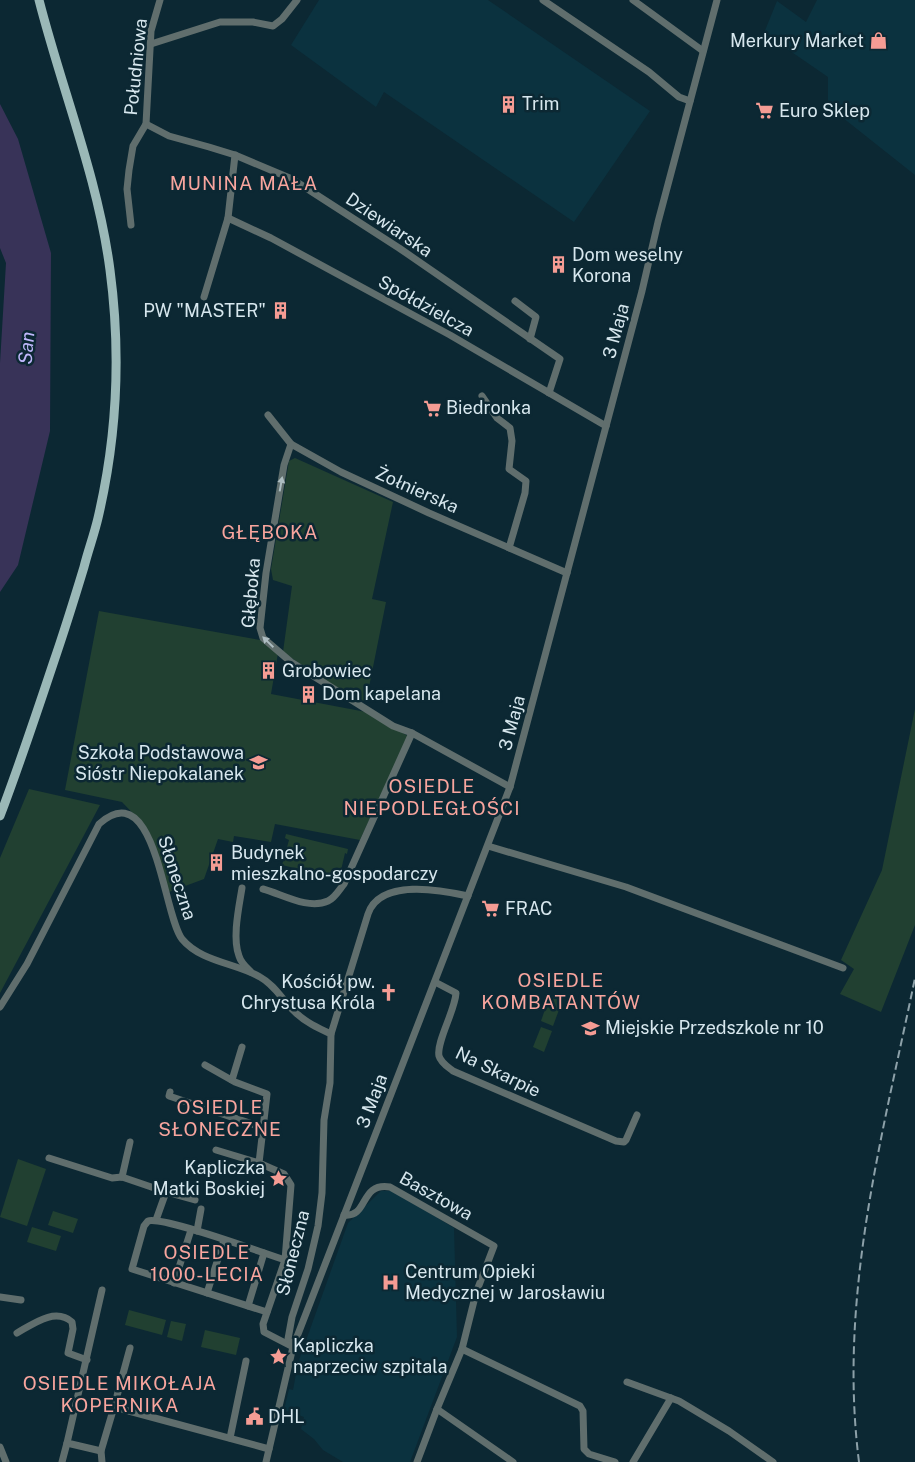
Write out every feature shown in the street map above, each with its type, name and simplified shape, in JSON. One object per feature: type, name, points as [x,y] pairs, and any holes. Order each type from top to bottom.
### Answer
[{"type":"main road","points":[[0,816],[66,625],[98,519],[113,428],[117,377],[116,319],[110,268],[101,220],[39,0]]},
{"type":"street","name":"Południowa","points":[[131,225],[127,189],[128,170],[133,146],[146,124],[150,44],[160,0]]},
{"type":"street","points":[[150,44],[220,22],[253,22],[273,26],[282,19],[297,0]]},
{"type":"street","points":[[543,0],[649,72],[679,97],[690,101]]},
{"type":"street","points":[[632,0],[703,51]]},
{"type":"street","name":"3 Maja","points":[[266,1462],[293,1347],[510,787],[717,0]]},
{"type":"street","name":"Dziewiarska","points":[[146,124],[169,136],[209,146],[292,179],[400,248],[560,359],[549,393]]},
{"type":"street","points":[[204,297],[228,218],[235,156]]},
{"type":"street","name":"Spółdzielcza","points":[[228,218],[271,238],[442,331],[606,426]]},
{"type":"street","points":[[514,301],[536,317],[530,339]]},
{"type":"street","points":[[482,396],[497,418],[510,428],[512,441],[509,469],[526,481],[525,492],[509,548]]},
{"type":"street","name":"Żołnierska","points":[[268,415],[291,444],[341,472],[567,573]]},
{"type":"street","name":"Głęboka","points":[[291,444],[284,465],[266,573],[260,628],[263,638],[291,662],[393,726],[412,734],[510,787]]},
{"type":"street","points":[[263,890],[310,903],[328,902],[336,896],[344,884],[412,734]]},
{"type":"street","name":"Słoneczna","points":[[0,1007],[27,964],[99,824],[107,817],[124,814],[131,816],[148,834],[176,928],[181,937],[196,950],[265,980],[302,1018],[330,1034],[330,1083],[324,1120],[322,1193],[318,1226],[308,1269],[292,1316],[288,1339],[293,1347]]},
{"type":"street","points":[[488,846],[626,888],[843,968]]},
{"type":"street","points":[[242,888],[238,915],[237,948],[240,959],[251,973]]},
{"type":"street","points":[[330,1034],[373,904],[382,897],[400,890],[439,890],[468,896]]},
{"type":"street","name":"Na Skarpie","points":[[435,982],[456,993],[456,1001],[441,1043],[439,1055],[443,1063],[453,1071],[616,1141],[624,1142],[630,1133],[637,1115]]},
{"type":"street","points":[[232,1080],[242,1047]]},
{"type":"street","points":[[205,1065],[232,1080],[267,1094],[259,1163]]},
{"type":"street","points":[[170,1092],[169,1096],[264,1128]]},
{"type":"street","points":[[122,1177],[130,1142]]},
{"type":"street","points":[[216,1150],[259,1163],[284,1174],[291,1185],[285,1260],[263,1324],[264,1332],[293,1347]]},
{"type":"street","points":[[49,1158],[112,1178],[122,1177],[195,1200]]},
{"type":"street","name":"Basztowa","points":[[344,1215],[350,1216],[358,1212],[365,1198],[372,1190],[382,1186],[390,1186],[494,1246],[476,1293],[462,1349]]},
{"type":"street","points":[[156,1220],[166,1192]]},
{"type":"street","points":[[174,1283],[201,1210]]},
{"type":"street","points":[[267,1312],[132,1269],[144,1226],[148,1220],[156,1220],[194,1230],[285,1260]]},
{"type":"street","points":[[207,1293],[224,1240]]},
{"type":"street","points":[[248,1306],[264,1254]]},
{"type":"street","points":[[62,1462],[102,1290]]},
{"type":"street","points":[[1,1297],[21,1300]]},
{"type":"street","points":[[16,1332],[45,1317],[58,1316],[68,1318],[72,1322],[73,1329],[68,1353],[87,1360]]},
{"type":"street","points":[[102,1462],[101,1451],[130,1348]]},
{"type":"street","points":[[417,1462],[462,1349],[580,1406],[583,1411],[584,1450],[589,1454],[615,1462]]},
{"type":"street","points":[[230,1438],[246,1361]]},
{"type":"street","points":[[627,1382],[680,1401],[729,1431],[773,1462]]},
{"type":"street","points":[[632,1462],[671,1398]]},
{"type":"street","points":[[114,1408],[269,1449]]},
{"type":"street","points":[[437,1409],[513,1462]]},
{"type":"street","points":[[67,1443],[101,1451]]},
{"type":"street","points":[[0,1447],[6,1462]]},
{"type":"shaded area","points":[[319,0],[488,0],[650,111],[574,222],[384,92],[376,107],[291,45]]},
{"type":"shaded area","points":[[817,0],[915,0],[915,175],[828,106],[828,77],[764,33],[777,1],[806,22]]},
{"type":"shaded area","name":"Centrum Opieki Medycznej w Jarosławiu","points":[[381,1191],[394,1191],[454,1228],[457,1337],[410,1462],[343,1462],[323,1450],[314,1439],[301,1429],[304,1417],[284,1410],[289,1389],[293,1390],[298,1363],[348,1223]]},
{"type":"green space","points":[[295,458],[393,502],[372,599],[386,602],[366,702],[326,682],[283,652],[292,586],[273,580],[271,569],[289,461]]},
{"type":"green space","points":[[99,611],[260,640],[278,653],[271,694],[366,712],[408,736],[360,840],[275,824],[271,842],[234,836],[233,842],[218,839],[204,879],[169,892],[151,836],[145,826],[122,802],[65,790]]},
{"type":"green space","points":[[915,709],[915,925],[881,1012],[840,994],[854,969],[841,960],[882,870]]},
{"type":"green space","points":[[29,789],[100,805],[0,993],[0,858]]},
{"type":"green space","points":[[286,834],[348,849],[347,854],[345,853],[339,879],[282,865],[289,840],[285,838]]},
{"type":"green space","points":[[550,995],[563,999],[553,1026],[541,1021]]},
{"type":"green space","points":[[541,1027],[552,1031],[544,1052],[533,1047]]},
{"type":"green space","points":[[18,1159],[46,1169],[27,1226],[0,1217]]},
{"type":"green space","points":[[53,1211],[78,1219],[73,1233],[48,1225]]},
{"type":"green space","points":[[32,1227],[61,1236],[56,1251],[27,1242]]},
{"type":"green space","points":[[129,1310],[166,1320],[162,1335],[125,1325]]},
{"type":"green space","points":[[171,1321],[186,1324],[182,1341],[167,1337]]},
{"type":"green space","points":[[205,1330],[240,1338],[236,1355],[201,1347]]},
{"type":"water","name":"San","points":[[0,104],[18,139],[51,253],[50,431],[18,565],[0,592],[0,363],[6,263],[0,248]]},
{"type":"railway","points":[[859,1462],[854,1400],[854,1339],[859,1279],[877,1158],[915,978]]},
{"type":"place","name":"Merkury Market","points":[[878,41]]},
{"type":"place","name":"Trim","points":[[508,104]]},
{"type":"place","name":"Euro Sklep","points":[[765,111]]},
{"type":"place","name":"Dom weselny Korona","points":[[558,265]]},
{"type":"place","name":"PW \"MASTER\"","points":[[280,311]]},
{"type":"place","name":"Biedronka","points":[[432,408]]},
{"type":"place","name":"Grobowiec","points":[[268,671]]},
{"type":"place","name":"Dom kapelana","points":[[308,694]]},
{"type":"place","name":"Szkoła Podstawowa Sióstr Niepokalanek","points":[[258,763]]},
{"type":"place","name":"Budynek mieszkalno-gospodarczy","points":[[217,863]]},
{"type":"place","name":"FRAC","points":[[491,909]]},
{"type":"place","name":"Kościół pw. Chrystusa Króla","points":[[389,992]]},
{"type":"place","name":"Miejskie Przedszkole nr 10","points":[[591,1028]]},
{"type":"place","name":"Kapliczka Matki Boskiej","points":[[279,1178]]},
{"type":"place","name":"Centrum Opieki Medycznej w Jarosławiu","points":[[391,1282]]},
{"type":"place","name":"Kapliczka naprzeciw szpitala","points":[[279,1356]]},
{"type":"place","name":"DHL","points":[[254,1417]]},
{"type":"district","name":"MUNINA MAŁA","points":[[244,183]]},
{"type":"district","name":"GŁĘBOKA","points":[[270,532]]},
{"type":"district","name":"OSIEDLE NIEPODLEGŁOŚCI","points":[[432,797]]},
{"type":"district","name":"OSIEDLE KOMBATANTÓW","points":[[561,991]]},
{"type":"district","name":"OSIEDLE SŁONECZNE","points":[[220,1118]]},
{"type":"district","name":"OSIEDLE 1000-LECIA","points":[[207,1263]]},
{"type":"district","name":"OSIEDLE MIKOŁAJA KOPERNIKA","points":[[120,1394]]}]
